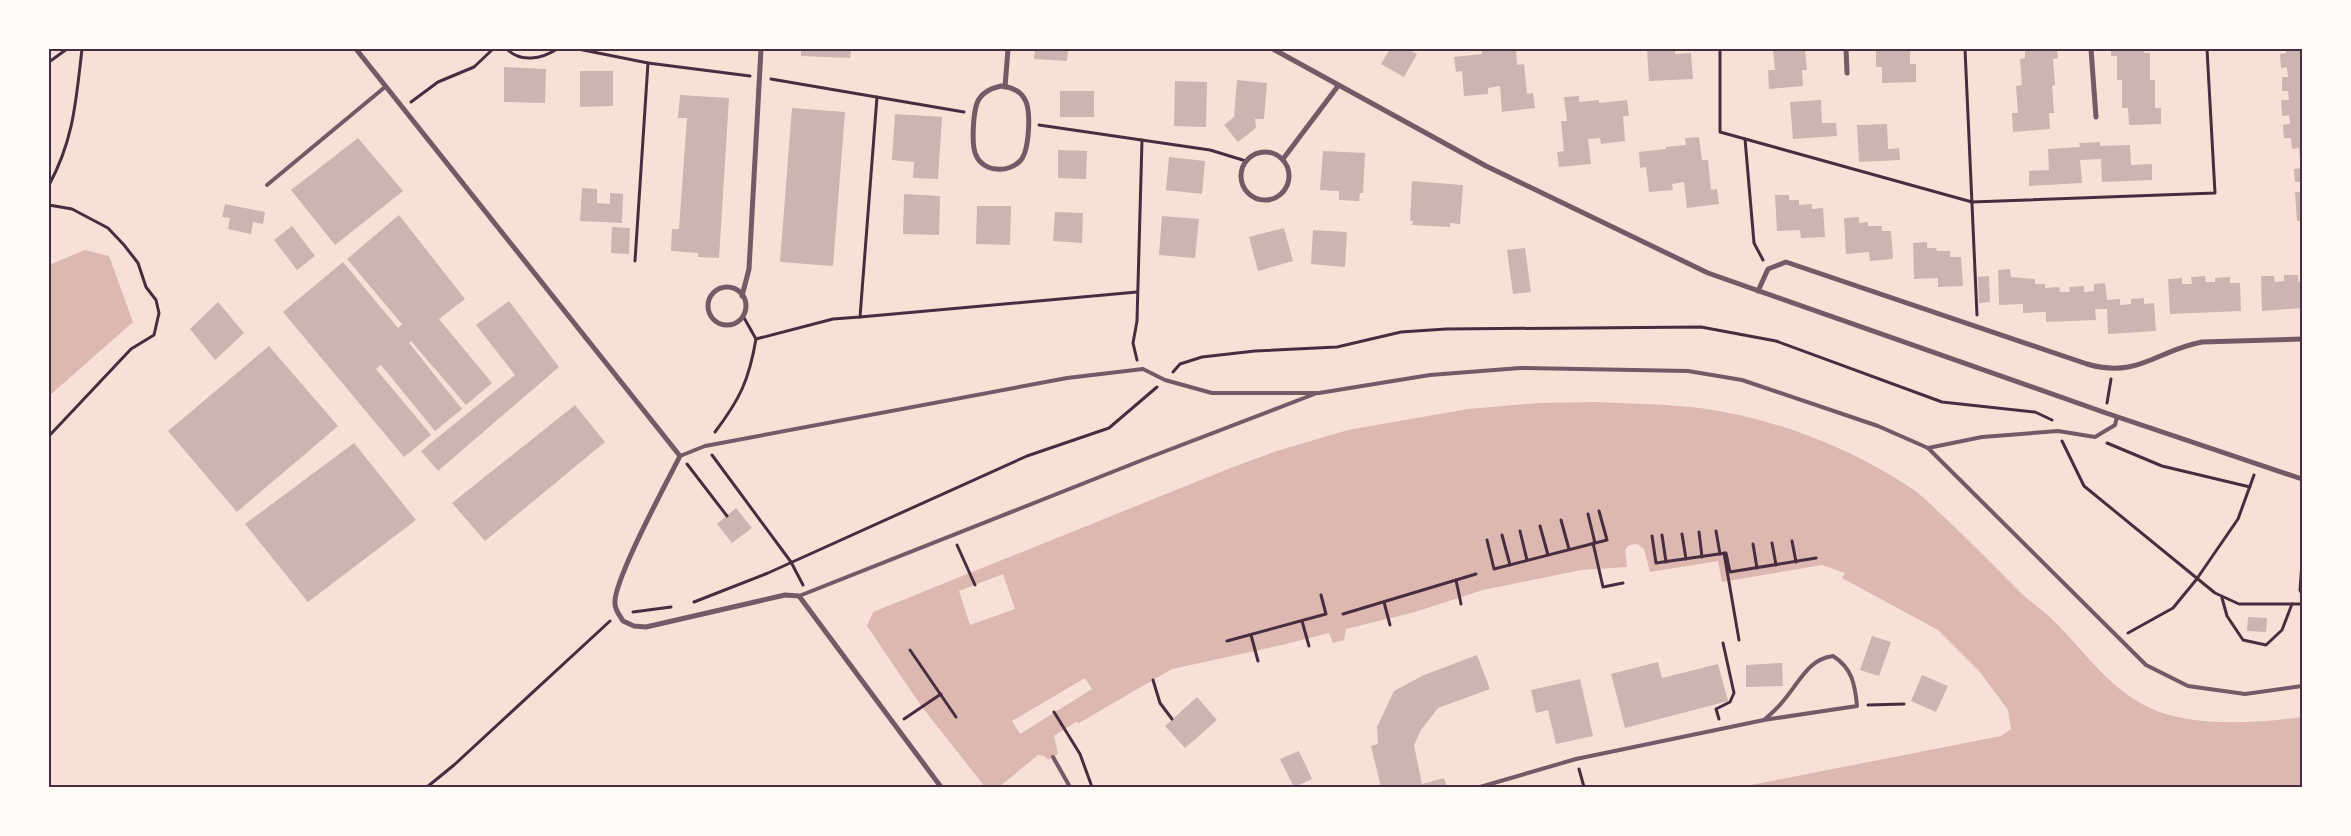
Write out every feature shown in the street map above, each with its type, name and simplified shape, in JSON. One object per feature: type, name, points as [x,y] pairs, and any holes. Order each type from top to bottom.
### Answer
[{"type":"street","points":[[356,49],[680,456],[632,553],[616,591],[614,603],[623,621],[634,626],[646,627],[785,595],[799,596],[941,787]]},
{"type":"street","points":[[742,296],[749,269],[761,49]]},
{"type":"street","points":[[1005,87],[1008,49]]},
{"type":"street","points":[[1273,49],[1486,166],[1708,273],[2106,413],[2302,479]]},
{"type":"street","points":[[1846,49],[1847,73]]},
{"type":"street","points":[[2091,49],[2096,117]]},
{"type":"street","points":[[1283,159],[1338,86]]},
{"type":"street","points":[[1005,87],[1018,91],[1028,106],[1025,152],[1020,161],[1004,169],[995,170],[979,161],[974,153],[975,113],[979,99],[985,92],[992,88],[1005,87]]},
{"type":"street","points":[[1266,152],[1273,153],[1283,159],[1289,171],[1287,187],[1282,193],[1267,200],[1252,196],[1242,184],[1242,168],[1246,161],[1251,156],[1266,152]]},
{"type":"street","points":[[1758,291],[1768,268],[1786,262],[2087,364],[2113,369],[2138,366],[2196,343],[2302,339]]},
{"type":"street","points":[[725,288],[737,290],[746,306],[743,316],[733,324],[720,324],[711,316],[708,304],[714,293],[725,288]]},
{"type":"lane","points":[[267,185],[385,87]]},
{"type":"lane","points":[[680,456],[705,446],[1068,378],[1143,369],[1165,380],[1212,393],[1319,393],[1430,375],[1520,368],[1688,371],[1742,380],[1878,426],[1928,448],[2146,665],[2188,686],[2245,694],[2302,686]]},
{"type":"lane","points":[[799,596],[1319,393]]},
{"type":"lane","points":[[1928,448],[1982,437],[2058,430],[2095,437],[2115,425],[2118,417]]},
{"type":"lane","points":[[1480,787],[1576,759],[1764,720],[1857,706],[1856,688],[1848,667],[1833,656],[1823,657],[1816,661],[1799,679],[1785,700],[1764,720]]},
{"type":"lane","points":[[1053,757],[1070,787]]},
{"type":"path","points":[[49,62],[67,49]]},
{"type":"path","points":[[49,185],[60,165],[74,123],[82,49]]},
{"type":"path","points":[[403,108],[438,82],[474,68],[493,49]]},
{"type":"path","points":[[507,49],[513,56],[531,58],[547,56],[557,49]]},
{"type":"path","points":[[578,49],[648,63],[759,77],[950,111],[975,113]]},
{"type":"path","points":[[1720,49],[1720,132],[1972,202],[2215,193],[2207,49]]},
{"type":"path","points":[[1965,49],[1977,327]]},
{"type":"path","points":[[636,261],[648,63]]},
{"type":"path","points":[[860,317],[877,97]]},
{"type":"path","points":[[1028,123],[1210,150],[1246,161]]},
{"type":"path","points":[[1745,139],[1754,243],[1768,268]]},
{"type":"path","points":[[1142,140],[1137,321],[1133,343],[1137,360],[1143,369]]},
{"type":"path","points":[[49,205],[72,209],[108,228],[138,263],[146,287],[156,300],[158,313],[154,335],[131,349],[49,436]]},
{"type":"path","points":[[756,339],[833,319],[1137,292]]},
{"type":"path","points":[[743,316],[756,339],[744,389],[705,446],[791,562],[804,587]]},
{"type":"path","points":[[686,606],[745,583],[1027,456],[1109,428],[1165,380],[1180,364],[1202,356],[1338,347],[1401,332],[1523,327],[1701,327],[1776,341],[1942,402],[2035,412],[2052,420],[2084,486],[2196,580],[2222,598],[2239,604],[2302,604]]},
{"type":"path","points":[[2106,413],[2113,369]]},
{"type":"path","points":[[2095,437],[2162,466],[2250,487]]},
{"type":"path","points":[[680,456],[727,516]]},
{"type":"path","points":[[2119,638],[2173,608],[2196,580],[2238,519],[2257,464]]},
{"type":"path","points":[[1487,540],[1494,569],[1569,550],[1606,540],[1599,511]]},
{"type":"path","points":[[1588,514],[1604,587],[1623,583]]},
{"type":"path","points":[[1561,520],[1569,550]]},
{"type":"path","points":[[1540,526],[1548,555]]},
{"type":"path","points":[[1716,531],[1739,640]]},
{"type":"path","points":[[1520,532],[1527,560]]},
{"type":"path","points":[[1699,532],[1702,556]]},
{"type":"path","points":[[1662,534],[1666,562]]},
{"type":"path","points":[[1682,534],[1686,559]]},
{"type":"path","points":[[953,535],[975,585]]},
{"type":"path","points":[[1502,535],[1510,564]]},
{"type":"path","points":[[1652,536],[1656,563],[1726,553],[1730,572],[1816,558]]},
{"type":"path","points":[[1792,541],[1796,562]]},
{"type":"path","points":[[1772,543],[1776,565]]},
{"type":"path","points":[[1753,544],[1757,568]]},
{"type":"path","points":[[2302,562],[2300,590],[2302,594]]},
{"type":"path","points":[[1343,614],[1476,574]]},
{"type":"path","points":[[1456,580],[1461,604]]},
{"type":"path","points":[[1227,641],[1326,614],[1321,595]]},
{"type":"path","points":[[2222,598],[2227,616],[2243,640],[2266,645],[2282,630],[2292,604]]},
{"type":"path","points":[[1384,602],[1390,625]]},
{"type":"path","points":[[427,787],[454,765],[618,613],[676,607]]},
{"type":"path","points":[[1302,621],[1309,646]]},
{"type":"path","points":[[1251,635],[1258,660]]},
{"type":"path","points":[[1722,729],[1716,709],[1730,702],[1734,693],[1724,643]]},
{"type":"path","points":[[910,650],[956,717]]},
{"type":"path","points":[[1153,680],[1160,704],[1172,719]]},
{"type":"path","points":[[895,726],[941,694]]},
{"type":"path","points":[[1857,706],[1904,704]]},
{"type":"path","points":[[1054,712],[1080,754],[1092,787]]},
{"type":"path","points":[[1576,759],[1584,787]]},
{"type":"shaded area","points":[[85,250],[109,256],[133,322],[49,396],[49,265]]},
{"type":"shaded area","points":[[1599,402],[1700,408],[1755,419],[1810,436],[1837,447],[1887,473],[1927,501],[2021,593],[2054,621],[2101,672],[2141,704],[2174,716],[2210,722],[2267,721],[2302,717],[2302,787],[1741,787],[2001,736],[2011,729],[2008,710],[1980,672],[1938,630],[1842,578],[1845,573],[1822,565],[1722,582],[1718,561],[1650,572],[1644,549],[1637,544],[1629,545],[1625,550],[1627,567],[1581,570],[1483,590],[1415,612],[1346,629],[1344,640],[1333,643],[1329,633],[1172,669],[1054,736],[1058,754],[1048,760],[1044,756],[1038,755],[999,787],[985,787],[922,707],[867,626],[873,612],[1277,451],[1348,430],[1468,409],[1539,403]]},
{"type":"pier","points":[[1003,574],[1015,609],[970,625],[959,591]]},
{"type":"pier","points":[[1085,678],[1092,689],[1020,734],[1012,721]]},
{"type":"building","points":[[801,49],[851,49],[850,58],[801,56]]},
{"type":"building","points":[[1035,49],[1068,49],[1067,61],[1034,59]]},
{"type":"building","points":[[1390,49],[1408,49],[1417,54],[1404,77],[1381,64]]},
{"type":"building","points":[[1516,49],[1517,65],[1524,64],[1527,94],[1533,93],[1535,108],[1502,112],[1500,86],[1488,88],[1488,94],[1464,96],[1462,71],[1456,72],[1454,57],[1482,54],[1482,51]]},
{"type":"building","points":[[1647,49],[1675,49],[1675,54],[1691,53],[1693,79],[1649,81]]},
{"type":"building","points":[[1773,49],[1805,49],[1807,70],[1802,70],[1803,86],[1769,89],[1768,70],[1775,70]]},
{"type":"building","points":[[1876,49],[1910,49],[1910,64],[1916,64],[1916,82],[1882,83],[1882,67],[1876,67]]},
{"type":"building","points":[[2025,49],[2057,49],[2058,58],[2053,59],[2055,85],[2052,86],[2054,113],[2049,113],[2050,129],[2013,132],[2012,113],[2018,113],[2016,86],[2022,85],[2020,59],[2025,58]]},
{"type":"building","points":[[2111,49],[2144,49],[2144,53],[2150,53],[2150,80],[2155,80],[2155,108],[2161,108],[2161,124],[2129,125],[2128,108],[2122,108],[2122,80],[2117,80],[2117,56],[2111,56]]},
{"type":"building","points":[[2286,49],[2302,49],[2302,182],[2295,182],[2294,169],[2301,168],[2299,148],[2292,149],[2291,138],[2284,138],[2283,125],[2290,124],[2289,115],[2282,116],[2281,100],[2289,100],[2288,91],[2282,91],[2282,77],[2288,77],[2287,67],[2281,68],[2280,54],[2286,53]]},
{"type":"building","points":[[504,67],[546,69],[545,103],[504,102]]},
{"type":"building","points":[[580,71],[613,71],[613,106],[580,107]]},
{"type":"building","points":[[1237,80],[1267,83],[1264,119],[1255,119],[1256,128],[1238,142],[1224,125],[1234,117]]},
{"type":"building","points":[[1175,81],[1207,82],[1206,127],[1174,126]]},
{"type":"building","points":[[1060,91],[1094,91],[1094,117],[1060,117]]},
{"type":"building","points":[[680,95],[729,98],[719,258],[698,257],[698,253],[671,251],[672,229],[679,229],[687,118],[678,118]]},
{"type":"building","points":[[1579,96],[1579,102],[1599,100],[1599,103],[1627,100],[1629,116],[1623,116],[1625,141],[1601,144],[1600,138],[1588,139],[1591,164],[1559,167],[1557,152],[1564,151],[1561,121],[1567,121],[1564,97]]},
{"type":"building","points":[[1821,100],[1822,123],[1836,123],[1837,136],[1793,139],[1790,102]]},
{"type":"building","points":[[792,108],[845,112],[833,266],[780,262]]},
{"type":"building","points":[[895,114],[942,117],[938,179],[913,178],[914,162],[892,160]]},
{"type":"building","points":[[1887,124],[1888,149],[1899,148],[1900,160],[1859,162],[1857,125]]},
{"type":"building","points":[[1699,137],[1702,160],[1708,160],[1711,190],[1717,189],[1719,204],[1687,208],[1684,182],[1672,184],[1673,190],[1649,192],[1646,167],[1640,168],[1639,152],[1686,145],[1685,138]]},
{"type":"building","points":[[358,138],[403,191],[335,245],[291,190]]},
{"type":"building","points":[[2100,142],[2100,146],[2130,145],[2131,165],[2152,164],[2152,180],[2102,182],[2101,159],[2080,160],[2082,183],[2029,186],[2029,171],[2049,170],[2048,149],[2080,147],[2079,143]]},
{"type":"building","points":[[1058,150],[1087,151],[1086,179],[1058,178]]},
{"type":"building","points":[[1323,151],[1365,153],[1363,193],[1360,193],[1359,201],[1339,200],[1339,191],[1320,190]]},
{"type":"building","points":[[1169,157],[1205,161],[1202,194],[1166,190]]},
{"type":"building","points":[[1412,181],[1463,185],[1460,224],[1450,223],[1450,227],[1412,225],[1413,221],[1410,221]]},
{"type":"building","points":[[582,188],[597,189],[597,203],[610,204],[610,193],[623,194],[622,223],[580,221]]},
{"type":"building","points":[[2295,192],[2302,192],[2302,221],[2297,221]]},
{"type":"building","points":[[904,194],[940,196],[939,235],[903,234]]},
{"type":"building","points":[[1775,195],[1789,195],[1789,200],[1799,200],[1799,205],[1812,204],[1812,209],[1823,208],[1825,237],[1801,238],[1800,230],[1777,231]]},
{"type":"building","points":[[225,204],[265,212],[263,224],[253,222],[251,234],[228,229],[230,218],[222,217]]},
{"type":"building","points":[[977,206],[1011,206],[1010,245],[976,244]]},
{"type":"building","points":[[1055,212],[1083,213],[1082,243],[1053,241]]},
{"type":"building","points":[[399,215],[465,299],[439,319],[492,383],[466,405],[411,341],[409,343],[462,409],[435,431],[381,365],[376,369],[431,435],[404,457],[283,312],[343,262],[398,328],[402,324],[347,259]]},
{"type":"building","points":[[1162,216],[1199,219],[1195,258],[1159,255]]},
{"type":"building","points":[[1859,217],[1859,223],[1868,222],[1868,226],[1882,226],[1882,231],[1891,231],[1893,259],[1870,261],[1869,252],[1846,254],[1844,218]]},
{"type":"building","points":[[292,226],[315,256],[297,270],[274,240]]},
{"type":"building","points":[[612,227],[630,228],[629,254],[611,253]]},
{"type":"building","points":[[1284,228],[1293,261],[1258,271],[1249,237]]},
{"type":"building","points":[[1313,230],[1347,232],[1345,267],[1311,264]]},
{"type":"building","points":[[1927,242],[1927,248],[1936,248],[1937,251],[1950,251],[1950,257],[1961,257],[1963,286],[1938,287],[1938,278],[1914,279],[1913,243]]},
{"type":"building","points":[[1525,248],[1531,292],[1513,294],[1507,250]]},
{"type":"building","points":[[2010,269],[2011,277],[2035,279],[2035,284],[2045,284],[2045,288],[2059,287],[2060,292],[2070,292],[2069,287],[2084,286],[2084,292],[2094,291],[2094,284],[2105,283],[2107,300],[2120,299],[2120,305],[2131,304],[2131,299],[2144,298],[2144,304],[2154,303],[2156,331],[2108,334],[2107,309],[2095,309],[2096,320],[2046,322],[2046,312],[2023,313],[2023,304],[1999,305],[1998,270]]},
{"type":"building","points":[[2284,275],[2298,275],[2298,282],[2302,281],[2302,308],[2262,311],[2261,276],[2274,276],[2275,282],[2284,281]]},
{"type":"building","points":[[1989,276],[1990,302],[1979,303],[1978,277]]},
{"type":"building","points":[[2205,276],[2206,282],[2215,282],[2215,278],[2230,277],[2230,283],[2240,283],[2241,311],[2170,314],[2168,279],[2182,278],[2182,284],[2192,284],[2191,277]]},
{"type":"building","points":[[509,301],[559,367],[438,471],[421,451],[515,375],[476,325]]},
{"type":"building","points":[[218,302],[244,333],[215,360],[190,329]]},
{"type":"building","points":[[269,346],[338,426],[237,512],[168,431]]},
{"type":"building","points":[[575,405],[605,442],[485,541],[452,503]]},
{"type":"building","points":[[354,443],[416,520],[308,602],[245,524]]},
{"type":"building","points":[[736,508],[752,528],[732,543],[717,524]]},
{"type":"building","points":[[2248,617],[2267,618],[2266,632],[2247,631]]},
{"type":"building","points":[[1872,636],[1891,642],[1879,676],[1860,670]]},
{"type":"building","points":[[1477,655],[1490,689],[1438,708],[1421,730],[1414,745],[1422,784],[1444,778],[1447,787],[1381,787],[1371,746],[1378,744],[1377,727],[1394,691],[1424,675]]},
{"type":"building","points":[[1658,662],[1662,678],[1718,664],[1728,701],[1625,728],[1611,674]]},
{"type":"building","points":[[1782,663],[1783,686],[1746,687],[1746,665]]},
{"type":"building","points":[[1922,675],[1948,686],[1936,712],[1911,701]]},
{"type":"building","points":[[1580,679],[1593,736],[1556,744],[1548,710],[1536,713],[1531,690]]},
{"type":"building","points":[[1197,697],[1217,720],[1185,748],[1165,726]]},
{"type":"building","points":[[1299,751],[1312,779],[1294,787],[1280,759]]}]
